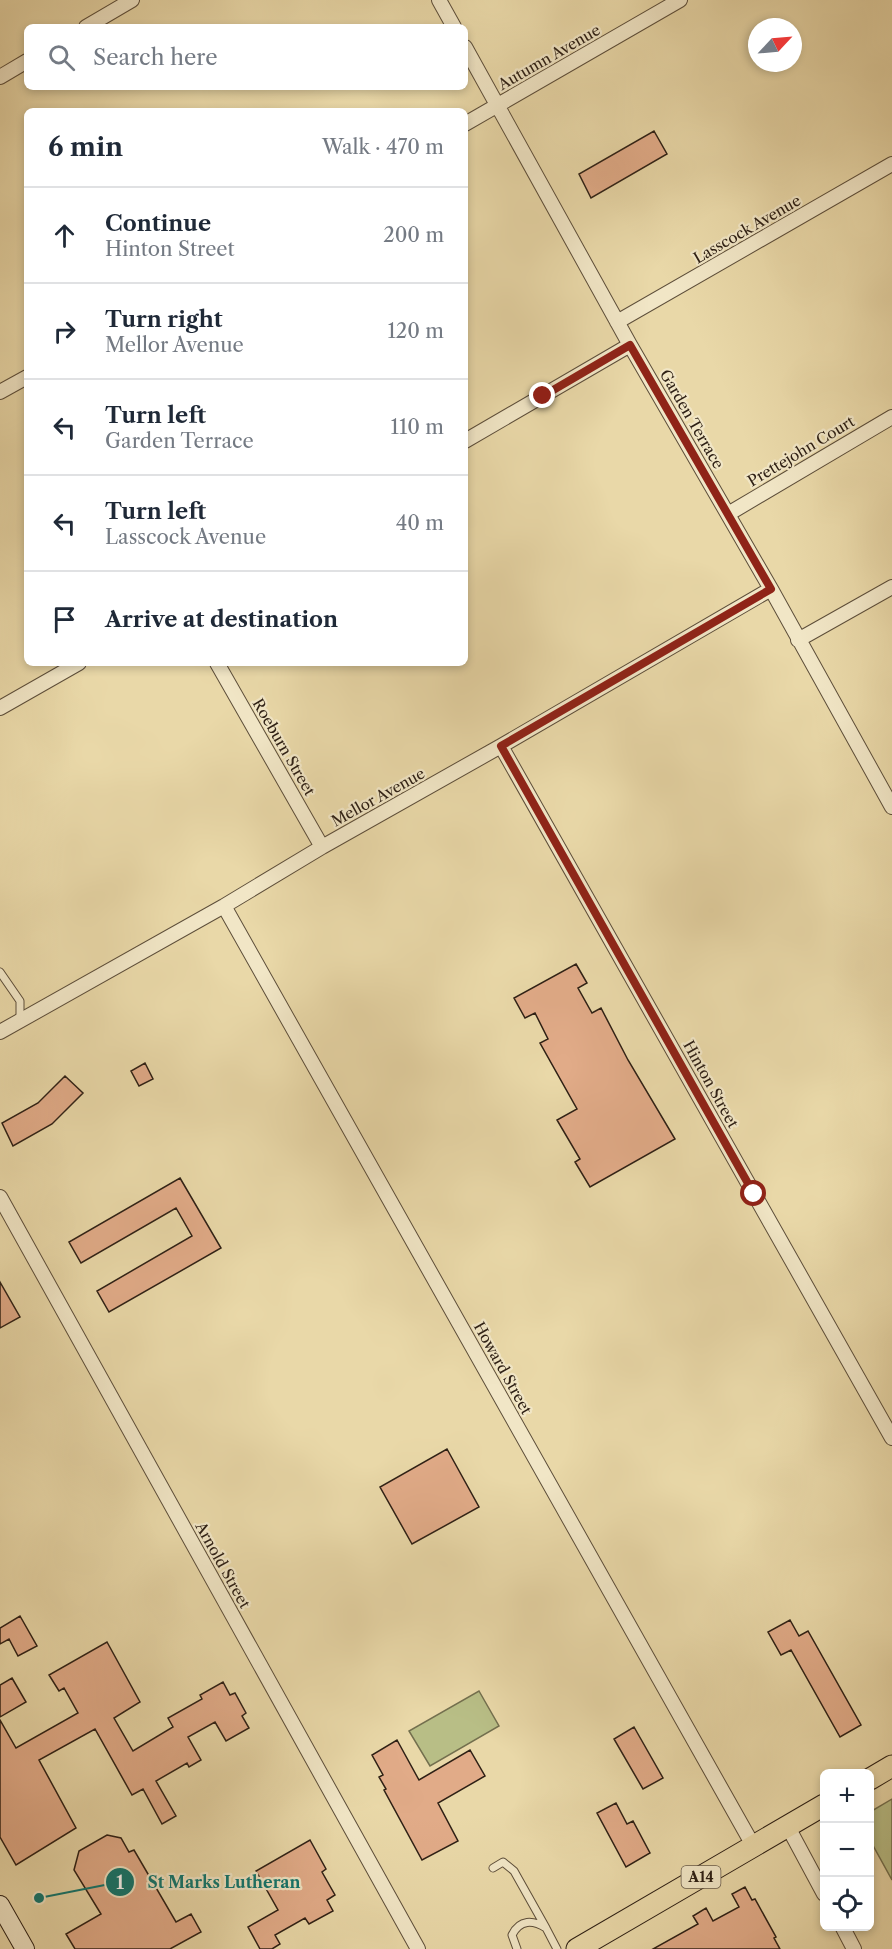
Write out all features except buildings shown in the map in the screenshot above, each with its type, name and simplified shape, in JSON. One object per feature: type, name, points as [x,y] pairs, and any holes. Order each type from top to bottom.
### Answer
[{"type":"main road","points":[[874,1777],[892,1766]]},
{"type":"main road","name":"A14","points":[[577,1949],[820,1808]]},
{"type":"main road","points":[[0,1905],[25,1949]]},
{"type":"street","points":[[91,24],[132,0]]},
{"type":"street","points":[[439,0],[452,24]]},
{"type":"street","name":"Autumn Avenue","points":[[468,122],[680,0]]},
{"type":"street","name":"Garden Terrace","points":[[468,52],[617,322],[771,589],[892,807]]},
{"type":"street","points":[[0,77],[24,63]]},
{"type":"street","name":"Lasscock Avenue","points":[[617,322],[892,164]]},
{"type":"street","points":[[468,439],[630,345]]},
{"type":"street","points":[[0,392],[24,379]]},
{"type":"street","name":"Prettejohn Court","points":[[728,514],[892,417]]},
{"type":"street","points":[[798,640],[892,587]]},
{"type":"street","name":"Mellor Avenue","points":[[0,1032],[224,906],[322,847],[771,589]]},
{"type":"street","points":[[0,708],[74,666]]},
{"type":"street","name":"Roeburn Street","points":[[219,666],[322,847]]},
{"type":"street","name":"Hinton Street","points":[[501,746],[892,1438]]},
{"type":"street","name":"Howard Street","points":[[224,906],[754,1847]]},
{"type":"street","name":"Arnold Street","points":[[0,1197],[418,1949]]},
{"type":"street","points":[[788,1827],[820,1885]]},
{"type":"street","points":[[845,1931],[854,1949]]},
{"type":"lane","points":[[0,972],[20,1001],[20,1021]]},
{"type":"lane","points":[[493,1868],[503,1862],[514,1870],[557,1949]]},
{"type":"lane","points":[[517,1949],[512,1935],[517,1927],[530,1921],[546,1928]]},
{"type":"green space","points":[[479,1691],[499,1726],[430,1766],[409,1731]]},
{"type":"green space","points":[[892,1799],[892,1880],[874,1847],[874,1810]]},
{"type":"place","name":"St Marks Lutheran","points":[[39,1898]]},
{"type":"route","points":[[543,396],[630,345],[771,589],[501,746],[754,1194]]}]
